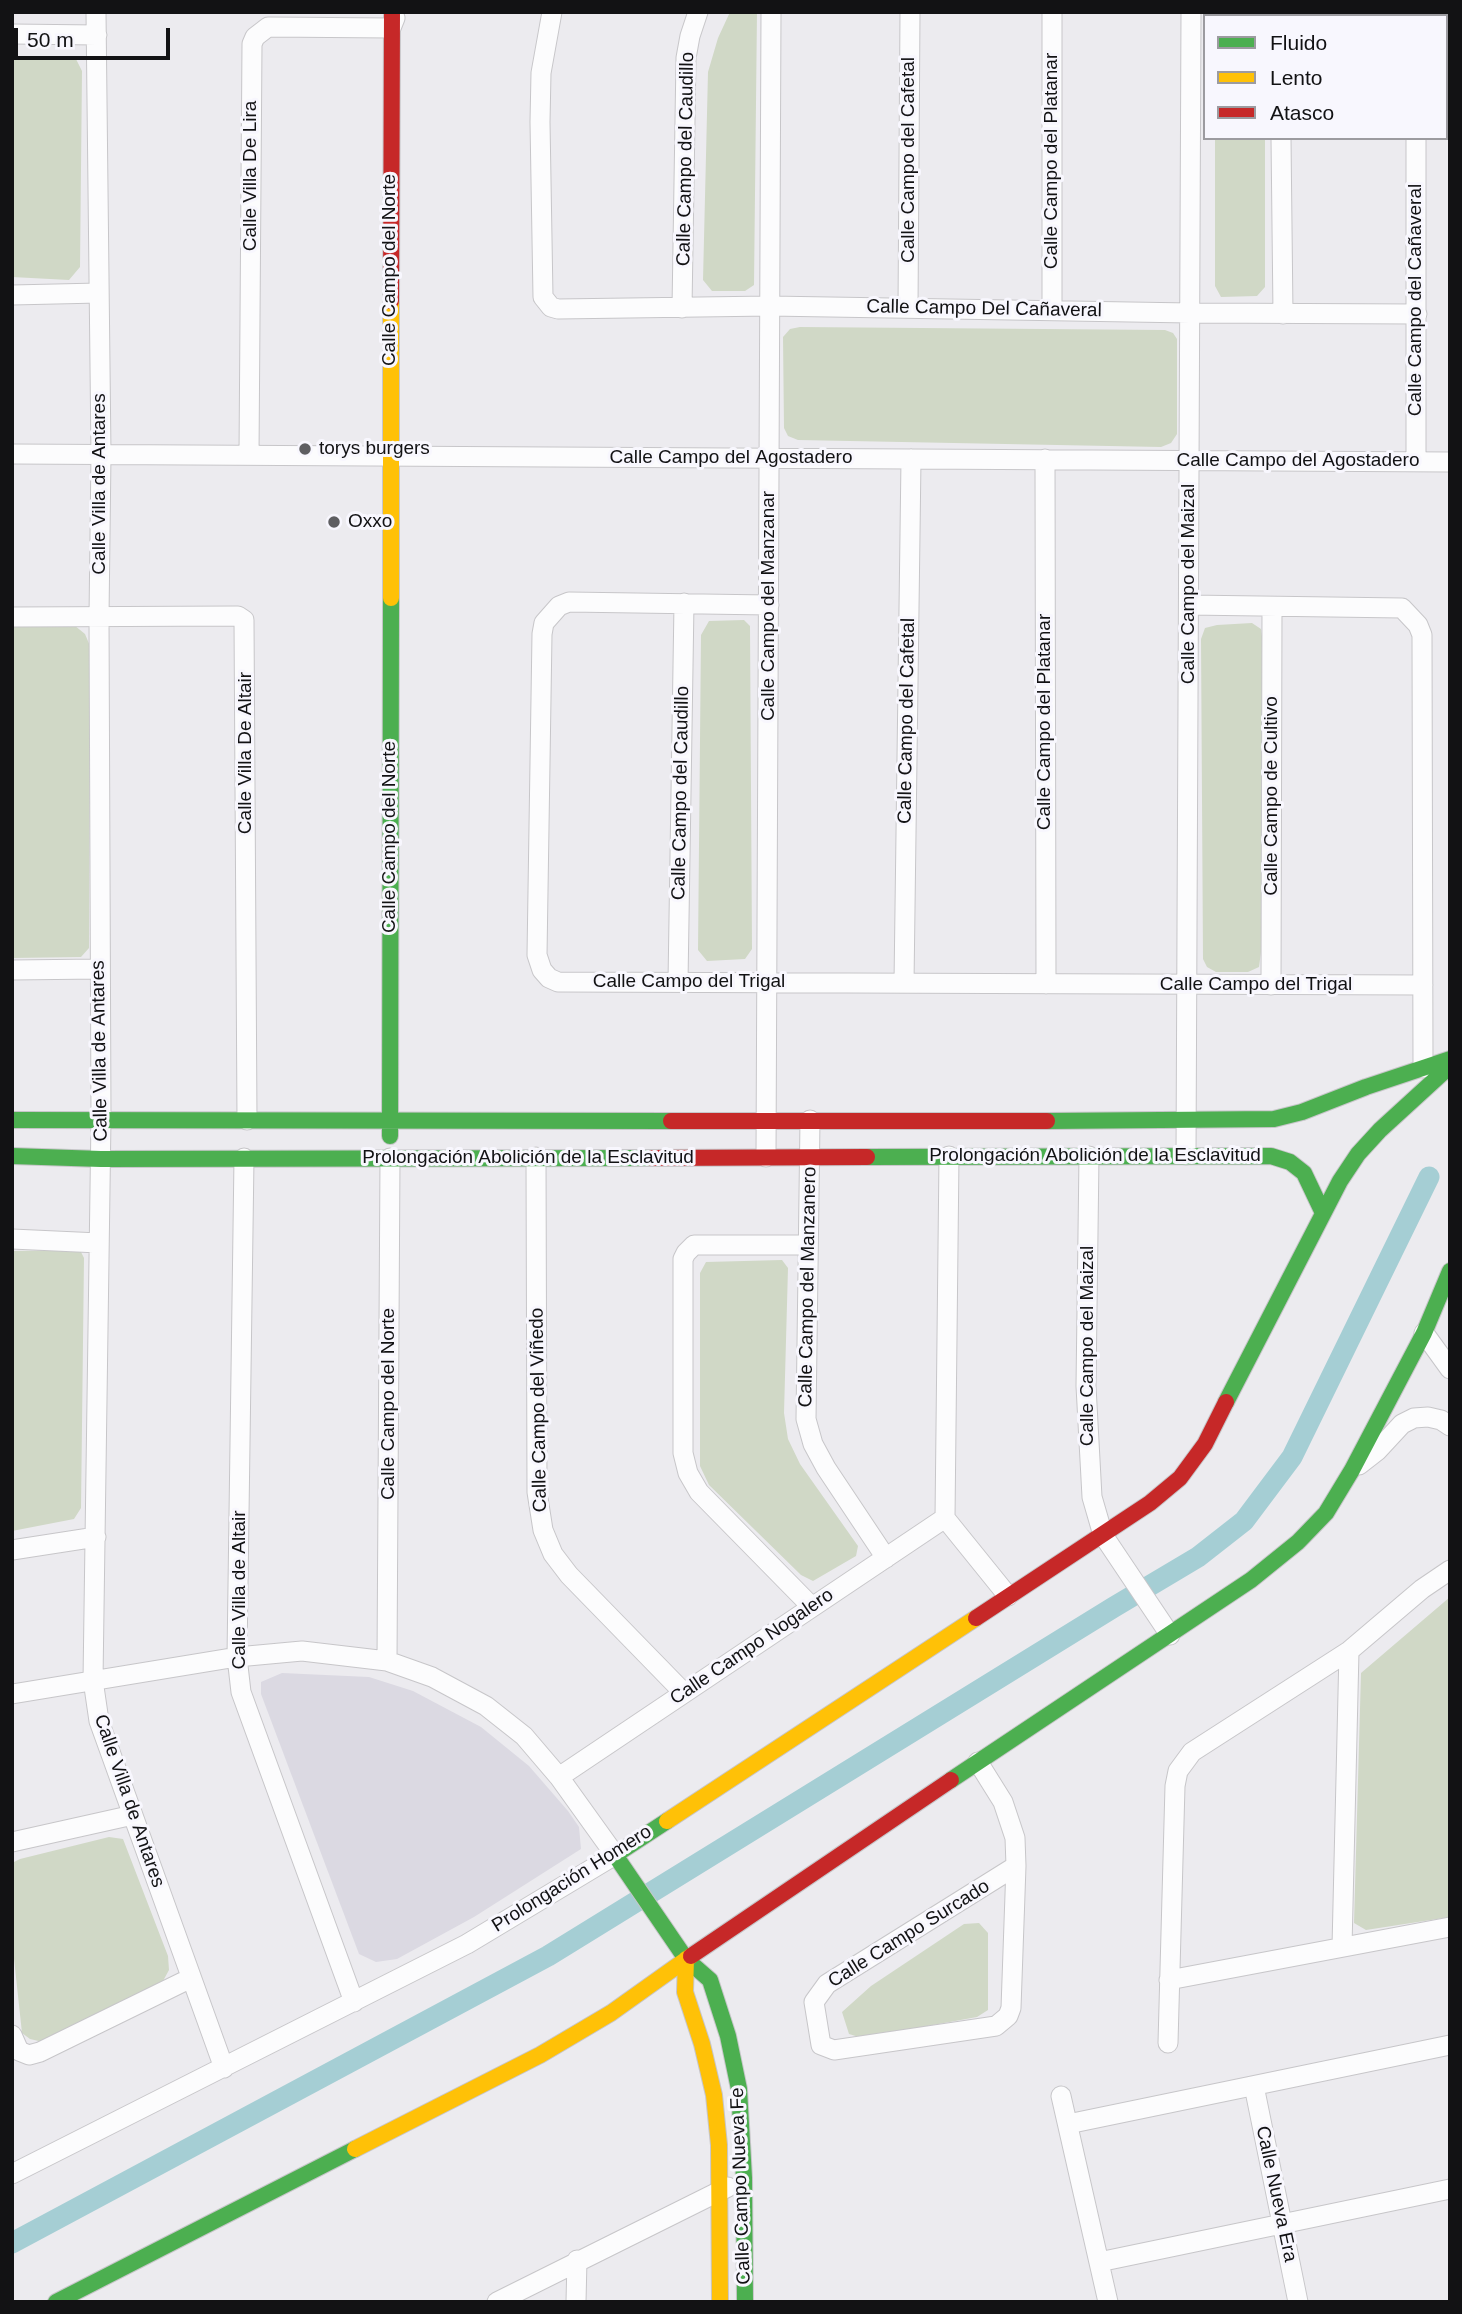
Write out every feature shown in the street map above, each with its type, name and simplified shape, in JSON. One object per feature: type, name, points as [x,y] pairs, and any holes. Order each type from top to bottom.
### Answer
[{"type":"main road","name":"Calle Campo del Norte","points":[[390,1158],[393,18]]},
{"type":"main road","name":"Prolongación Abolición de la Esclavitud","points":[[12,1120],[1274,1119],[1302,1112],[1450,1059]]},
{"type":"main road","points":[[1103,1535],[1150,1503],[1180,1478],[1205,1444],[1340,1181],[1358,1154],[1410,1101],[1450,1066]]},
{"type":"main road","points":[[1410,1101],[1440,1089],[1450,1090]]},
{"type":"main road","name":"Prolongación Abolición de la Esclavitud","points":[[12,1156],[101,1159],[1271,1156],[1290,1162],[1304,1173],[1323,1213]]},
{"type":"main road","points":[[56,2302],[540,2055],[611,2013],[978,1762],[1251,1580],[1298,1542],[1326,1513],[1352,1470],[1424,1333],[1450,1271]]},
{"type":"main road","name":"Prolongación Homero","points":[[615,1855],[1103,1535]]},
{"type":"main road","name":"Calle Campo Nueva Fe","points":[[615,1855],[687,1959],[710,1980],[728,2036],[739,2089],[744,2178],[745,2302]]},
{"type":"main road","name":"Calle Campo Nueva Fe","points":[[687,1959],[685,1992],[702,2044],[714,2095],[719,2145],[720,2302]]},
{"type":"street","name":"Calle Villa de Antares","points":[[96,12],[101,454],[101,1159],[93,1681],[99,1721],[224,2068]]},
{"type":"street","name":"Calle Campo Del Cañaveral","points":[[552,12],[541,73],[540,122],[543,297],[551,307],[770,306],[1417,314]]},
{"type":"street","name":"Calle Campo del Caudillo","points":[[682,308],[686,58],[698,12]]},
{"type":"street","name":"Calle Campo del Manzanar","points":[[766,1157],[771,12]]},
{"type":"street","name":"Calle Campo del Cafetal","points":[[908,309],[910,12]]},
{"type":"street","name":"Calle Campo del Platanar","points":[[1052,12],[1052,310]]},
{"type":"street","name":"Calle Campo del Maizal","points":[[1186,1155],[1191,12]]},
{"type":"street","name":"Calle Villa De Lira","points":[[250,455],[252,44],[260,31],[268,27],[393,18]]},
{"type":"street","points":[[12,34],[97,35]]},
{"type":"street","points":[[1281,140],[1283,314]]},
{"type":"street","name":"Calle Campo del Cañaveral","points":[[1416,140],[1416,461]]},
{"type":"street","points":[[12,295],[99,293]]},
{"type":"street","name":"Calle Campo del Agostadero","points":[[12,454],[1450,462]]},
{"type":"street","name":"Calle Campo del Cafetal","points":[[904,983],[911,459]]},
{"type":"street","name":"Calle Campo del Platanar","points":[[1045,459],[1046,984]]},
{"type":"street","name":"Calle Campo del Trigal","points":[[769,605],[569,602],[559,606],[544,623],[538,962],[549,978],[558,982],[1423,985]]},
{"type":"street","name":"Calle Campo del Caudillo","points":[[678,982],[684,603]]},
{"type":"street","points":[[1189,605],[1402,608],[1418,625],[1422,635],[1423,1068]]},
{"type":"street","name":"Calle Campo de Cultivo","points":[[1271,985],[1272,607]]},
{"type":"street","name":"Calle Villa De Altair","points":[[12,617],[238,616],[245,623],[247,1120]]},
{"type":"street","points":[[12,970],[99,970]]},
{"type":"street","name":"Calle Campo del Manzanero","points":[[810,1120],[806,1419],[813,1444],[826,1468],[886,1558]]},
{"type":"street","points":[[949,1156],[945,1518],[1009,1597]]},
{"type":"street","name":"Calle Campo del Maizal","points":[[1089,1156],[1086,1386],[1093,1497],[1103,1535]]},
{"type":"street","name":"Calle Campo del Viñedo","points":[[536,1157],[537,1492],[543,1530],[553,1554],[569,1575],[684,1693]]},
{"type":"street","name":"Calle Villa de Altair","points":[[244,1158],[237,1657],[241,1692],[354,2002]]},
{"type":"street","name":"Calle Campo del Norte","points":[[387,1661],[390,1158]]},
{"type":"street","points":[[12,1239],[99,1242]]},
{"type":"street","points":[[808,1245],[694,1244],[686,1253],[683,1259],[683,1453],[688,1473],[699,1492],[812,1607]]},
{"type":"street","points":[[1424,1333],[1450,1369]]},
{"type":"street","points":[[1352,1470],[1377,1451],[1402,1424],[1414,1418],[1428,1417],[1441,1420],[1450,1426]]},
{"type":"street","name":"Calle Campo Nogalero","points":[[559,1777],[945,1518]]},
{"type":"street","points":[[1103,1535],[1170,1635]]},
{"type":"street","points":[[12,1550],[96,1537]]},
{"type":"street","points":[[1168,2043],[1175,1786],[1178,1771],[1192,1752],[1349,1651],[1422,1589],[1450,1570]]},
{"type":"street","name":"Calle Campo Nueva Fe","points":[[12,1694],[237,1657],[302,1651],[387,1661],[432,1677],[486,1706],[524,1736],[559,1777],[615,1855]]},
{"type":"street","points":[[1342,1947],[1349,1651]]},
{"type":"street","name":"Calle Campo Surcado","points":[[978,1762],[1007,1811],[1015,1838],[1016,1866],[1011,2008],[1003,2021],[996,2026],[834,2050],[821,2045],[814,2002],[827,1984],[1016,1866]]},
{"type":"street","points":[[12,1842],[133,1815]]},
{"type":"street","name":"Prolongación Homero","points":[[12,2174],[467,1944],[615,1855]]},
{"type":"street","points":[[1169,1980],[1450,1927]]},
{"type":"street","points":[[12,2035],[19,2051],[29,2055],[40,2052],[191,1978]]},
{"type":"street","points":[[1068,2124],[1450,2045]]},
{"type":"street","name":"Calle Nueva Era","points":[[1254,2086],[1298,2302]]},
{"type":"street","points":[[1061,2096],[1108,2302]]},
{"type":"street","points":[[497,2302],[744,2178]]},
{"type":"street","points":[[1099,2262],[1450,2189]]},
{"type":"street","points":[[576,2302],[577,2260]]},
{"type":"shaded area","points":[[282,1673],[369,1677],[413,1691],[481,1727],[529,1766],[568,1811],[579,1827],[581,1849],[474,1917],[397,1959],[376,1962],[359,1954],[261,1694],[261,1682]]},
{"type":"green space","points":[[730,12],[757,12],[754,285],[745,291],[712,291],[703,280],[708,72],[718,38]]},
{"type":"green space","points":[[12,56],[75,57],[82,71],[80,267],[69,280],[12,277]]},
{"type":"green space","points":[[1215,140],[1265,140],[1265,287],[1257,296],[1221,297],[1215,286]]},
{"type":"green space","points":[[790,329],[1165,330],[1173,333],[1177,339],[1177,434],[1171,443],[1161,447],[798,440],[788,436],[784,428],[783,337]]},
{"type":"green space","points":[[744,620],[750,626],[752,949],[745,959],[707,961],[698,950],[701,635],[709,621]]},
{"type":"green space","points":[[12,623],[74,625],[85,634],[90,646],[89,948],[81,957],[12,958]]},
{"type":"green space","points":[[1252,623],[1261,629],[1263,643],[1261,952],[1259,967],[1248,972],[1216,972],[1207,967],[1203,959],[1201,639],[1205,628]]},
{"type":"green space","points":[[80,1250],[84,1258],[81,1508],[74,1519],[12,1531],[12,1251]]},
{"type":"green space","points":[[782,1260],[788,1268],[784,1413],[788,1439],[800,1464],[858,1546],[856,1556],[813,1581],[801,1575],[709,1485],[700,1466],[700,1273],[706,1262]]},
{"type":"green space","points":[[1450,1597],[1450,1917],[1366,1930],[1354,1923],[1361,1673]]},
{"type":"green space","points":[[109,1837],[123,1839],[168,1956],[169,1970],[163,1981],[43,2042],[30,2039],[22,2033],[12,1940],[12,1863]]},
{"type":"green space","points":[[979,1923],[988,1933],[988,2010],[977,2017],[862,2038],[849,2034],[842,2012],[871,1986],[964,1924]]},
{"type":"waterway","points":[[12,2243],[548,1956],[1198,1557],[1244,1521],[1292,1457],[1429,1177]]},
{"type":"traffic: fast","points":[[390,1136],[391,598]]},
{"type":"traffic: fast","points":[[1047,1121],[1274,1119],[1302,1112],[1450,1059]]},
{"type":"traffic: fast","points":[[1226,1402],[1340,1181],[1358,1154],[1380,1130],[1450,1066]]},
{"type":"traffic: fast","points":[[12,1120],[671,1121]]},
{"type":"traffic: fast","points":[[12,1156],[101,1159],[652,1158]]},
{"type":"traffic: fast","points":[[867,1157],[1271,1156],[1290,1162],[1304,1173],[1323,1213]]},
{"type":"traffic: fast","points":[[951,1780],[1251,1580],[1298,1542],[1326,1513],[1352,1470],[1424,1333],[1450,1271]]},
{"type":"traffic: fast","points":[[667,1821],[615,1855],[686,1959],[710,1980],[728,2036],[739,2089],[744,2178],[745,2302]]},
{"type":"traffic: fast","points":[[56,2302],[355,2149]]},
{"type":"traffic: slow","points":[[391,301],[391,598]]},
{"type":"traffic: slow","points":[[667,1821],[976,1618]]},
{"type":"traffic: slow","points":[[355,2149],[540,2055],[611,2013],[691,1956]]},
{"type":"traffic: slow","points":[[686,1959],[685,1992],[702,2044],[714,2095],[719,2145],[720,2302]]},
{"type":"traffic: jam","points":[[391,301],[392,12]]},
{"type":"traffic: jam","points":[[671,1121],[1047,1121]]},
{"type":"traffic: jam","points":[[652,1158],[867,1157]]},
{"type":"traffic: jam","points":[[976,1618],[1150,1503],[1180,1478],[1205,1444],[1226,1402]]},
{"type":"traffic: jam","points":[[691,1956],[951,1780]]},
{"type":"place","name":"torys burgers","points":[[305,449]]},
{"type":"place","name":"Oxxo","points":[[334,522]]}]
